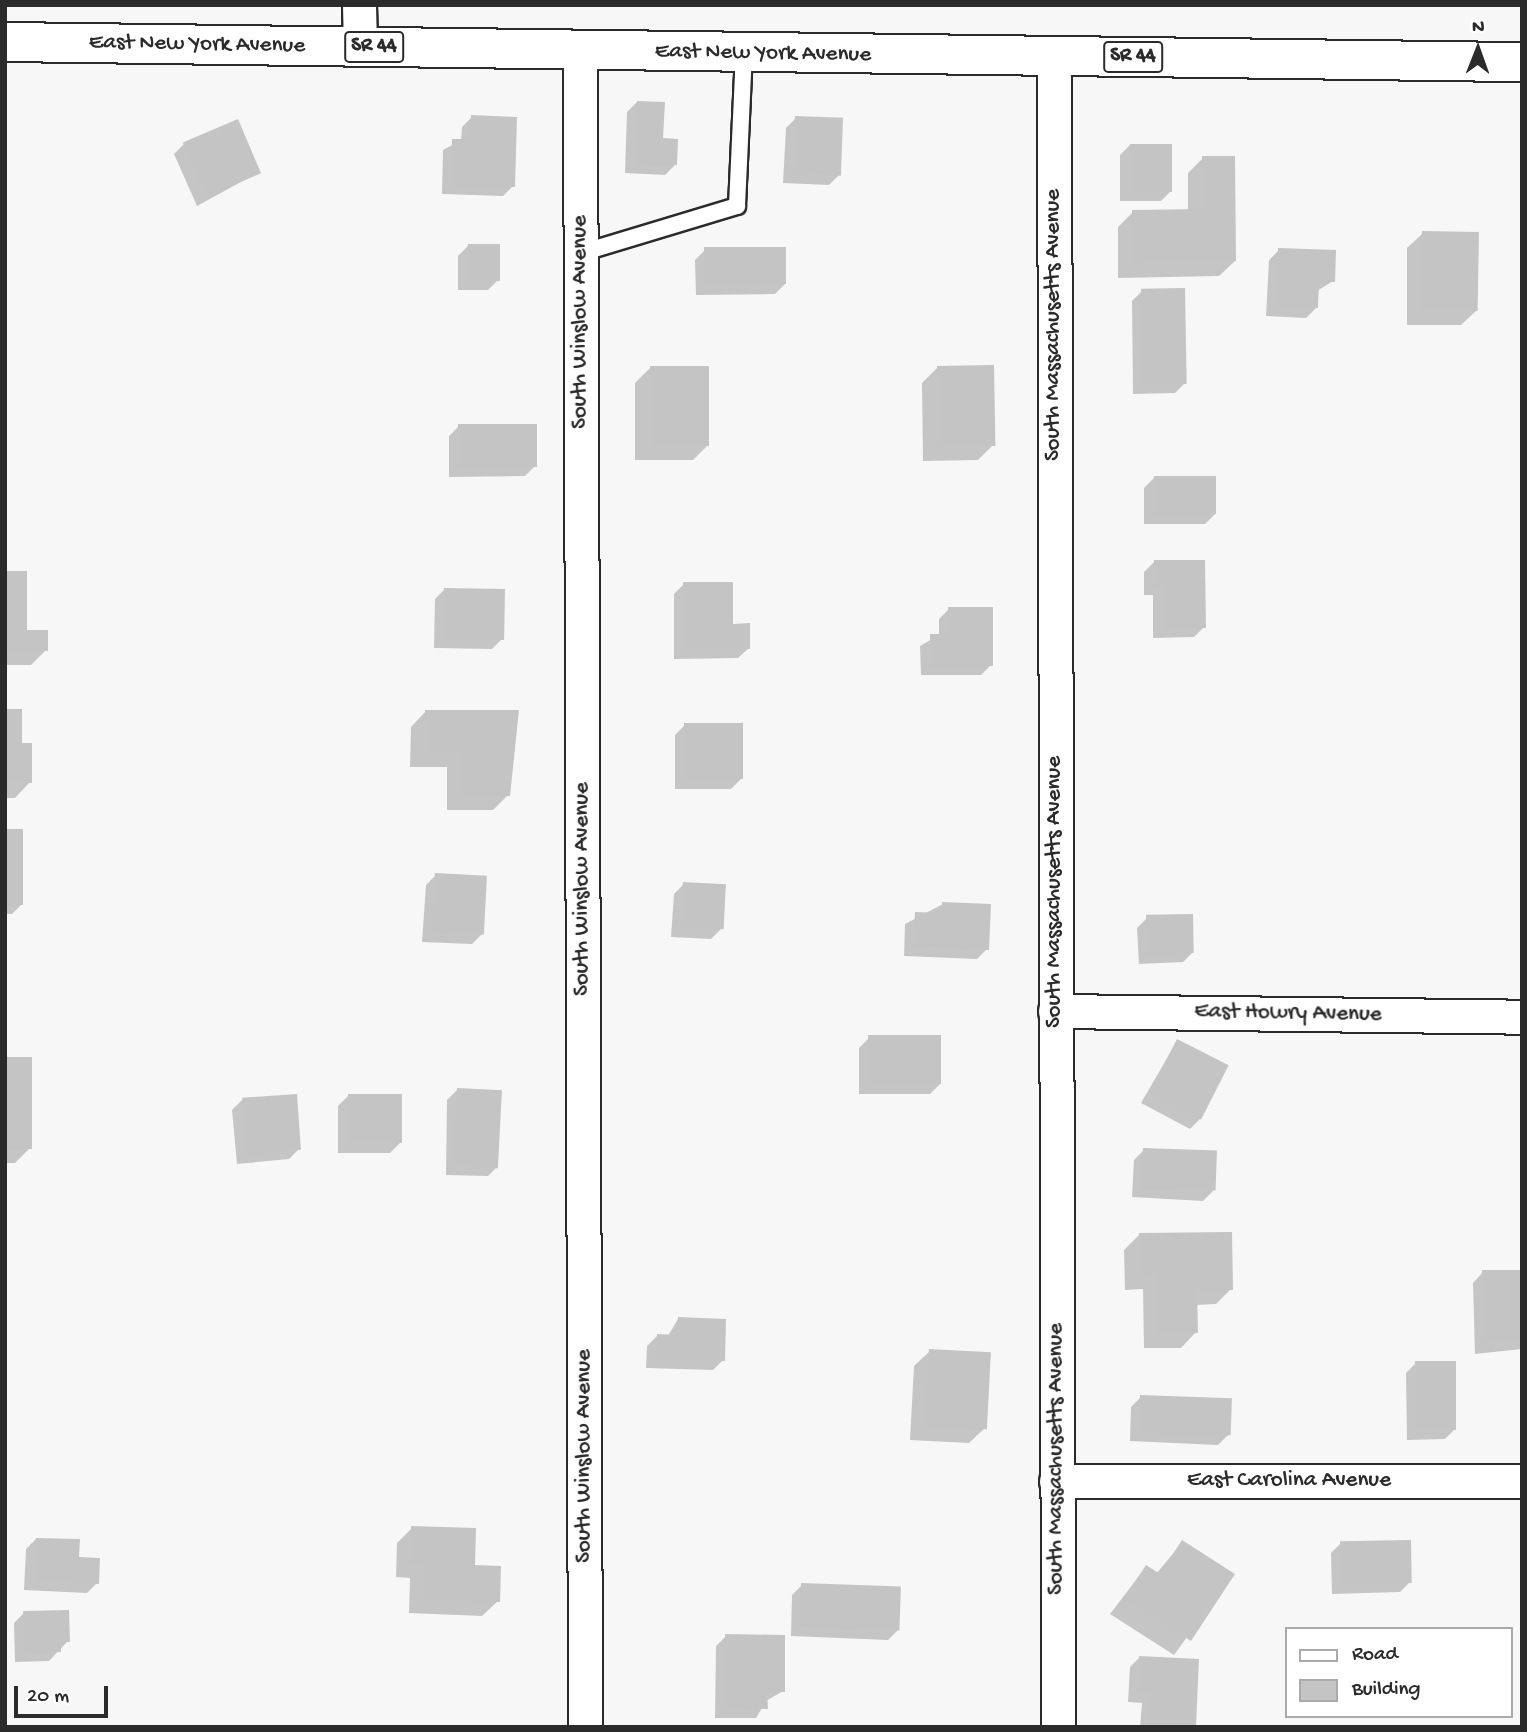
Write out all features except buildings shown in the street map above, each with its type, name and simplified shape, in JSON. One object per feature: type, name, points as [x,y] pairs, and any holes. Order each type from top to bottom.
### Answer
[{"type":"main road","name":"East New York Avenue","points":[[5,42],[744,54],[1522,62]]},
{"type":"street","points":[[359,5],[359,47]]},
{"type":"street","name":"South Winslow Avenue","points":[[580,50],[586,1727]]},
{"type":"street","name":"South Massachusetts Avenue","points":[[1054,57],[1058,1727]]},
{"type":"street","name":"East Howry Avenue","points":[[1055,1011],[1522,1017]]},
{"type":"street","name":"East Carolina Avenue","points":[[1056,1481],[1522,1481]]},
{"type":"lane","points":[[581,253],[737,206],[744,54]]}]
